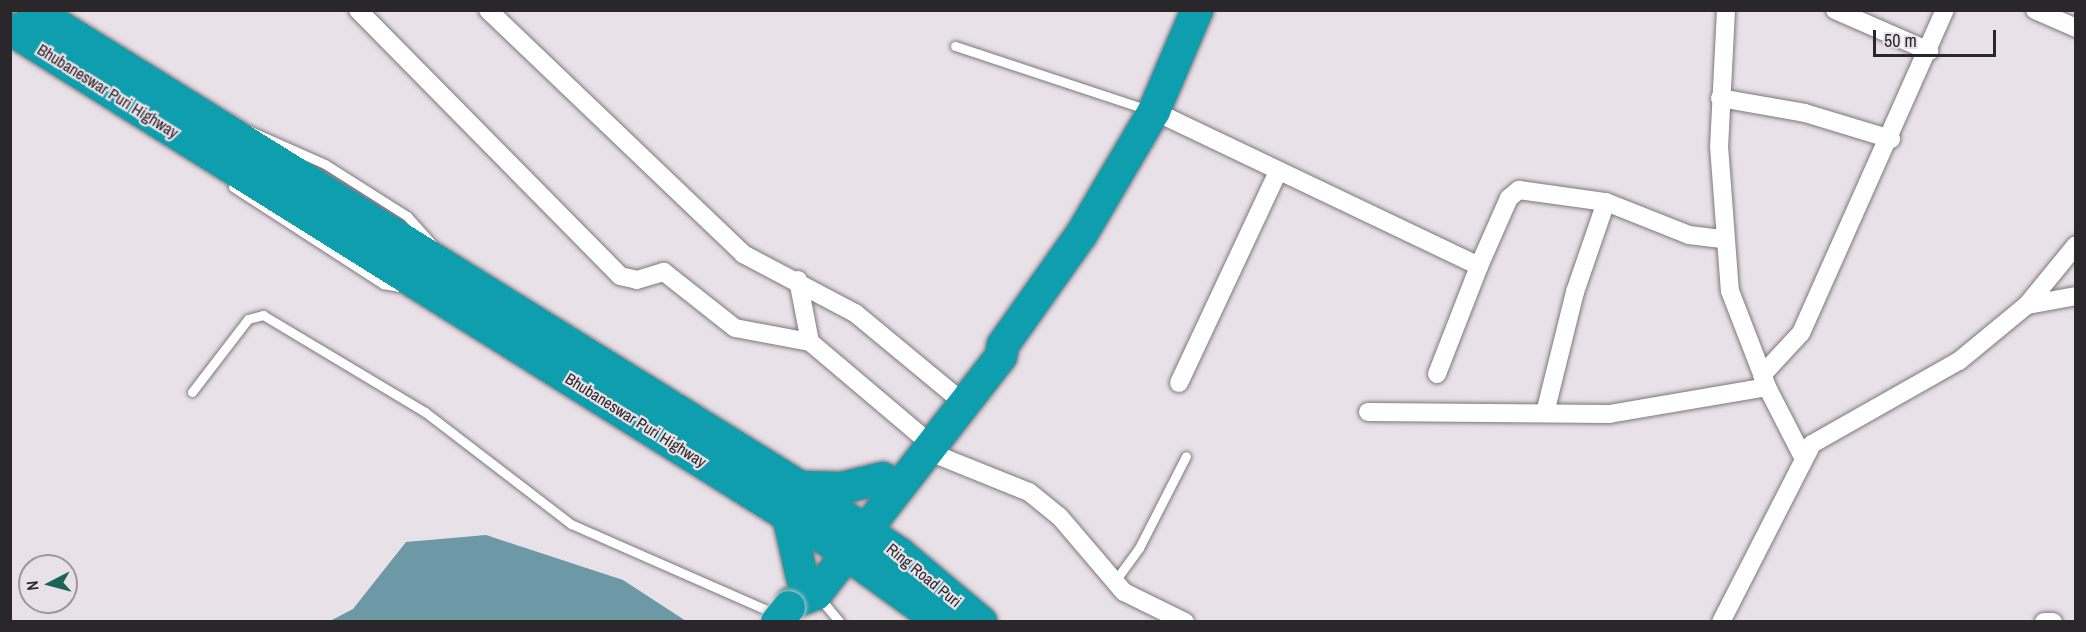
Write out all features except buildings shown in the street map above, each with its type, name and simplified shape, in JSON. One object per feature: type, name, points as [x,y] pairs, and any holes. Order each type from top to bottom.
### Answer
[{"type":"highway","name":"Bhubaneswar Puri Highway","points":[[33,10],[219,160],[449,268],[848,536]]},
{"type":"highway","points":[[799,601],[923,443],[1001,356],[1003,345],[1081,235],[1154,111],[1197,10]]},
{"type":"highway","name":"Bhubaneswar Puri Highway","points":[[10,29],[424,286],[794,501]]},
{"type":"highway","points":[[923,443],[953,394],[991,348],[1003,345]]},
{"type":"highway","points":[[799,601],[794,501],[842,488],[890,484]]},
{"type":"highway","points":[[890,484],[900,554]]},
{"type":"highway","name":"Ring Road Puri","points":[[848,536],[900,554],[981,621]]},
{"type":"highway","name":"Ring Road Puri","points":[[848,536],[895,586],[941,621]]},
{"type":"highway","points":[[799,601],[895,586]]},
{"type":"street","points":[[358,10],[621,276],[637,280],[664,272],[735,328],[810,342],[923,443],[1029,492],[1059,516],[1115,581],[1140,602],[1185,621]]},
{"type":"street","points":[[488,10],[743,254],[798,280],[855,313],[953,394]]},
{"type":"street","points":[[1726,10],[1720,98],[1722,238],[1737,317],[1765,381],[1803,457]]},
{"type":"street","points":[[1835,10],[1929,51]]},
{"type":"street","points":[[1368,412],[1546,409],[1629,412],[1765,381],[1801,333],[1891,139],[1945,10]]},
{"type":"street","points":[[2035,10],[2076,28]]},
{"type":"street","points":[[1720,98],[1805,113],[1891,139]]},
{"type":"street","points":[[1154,111],[1479,266]]},
{"type":"street","points":[[1179,383],[1278,172]]},
{"type":"street","points":[[1437,374],[1479,266],[1509,198],[1519,190],[1606,202],[1689,235],[1722,238]]},
{"type":"street","points":[[1546,409],[1575,292],[1606,202]]},
{"type":"street","points":[[1721,621],[1803,457],[1825,436],[1959,361],[2027,305],[2076,245]]},
{"type":"street","points":[[798,280],[810,342]]},
{"type":"street","points":[[2027,305],[2076,296]]},
{"type":"street","points":[[2044,621],[2053,621]]},
{"type":"lane","points":[[955,46],[1154,111]]},
{"type":"lane","points":[[192,392],[248,319],[263,315],[425,412],[571,524],[799,601],[840,621]]},
{"type":"lane","points":[[1115,581],[1139,548],[1186,456]]},
{"type":"water","points":[[486,535],[623,580],[686,621],[330,621],[353,609],[406,542]]}]
